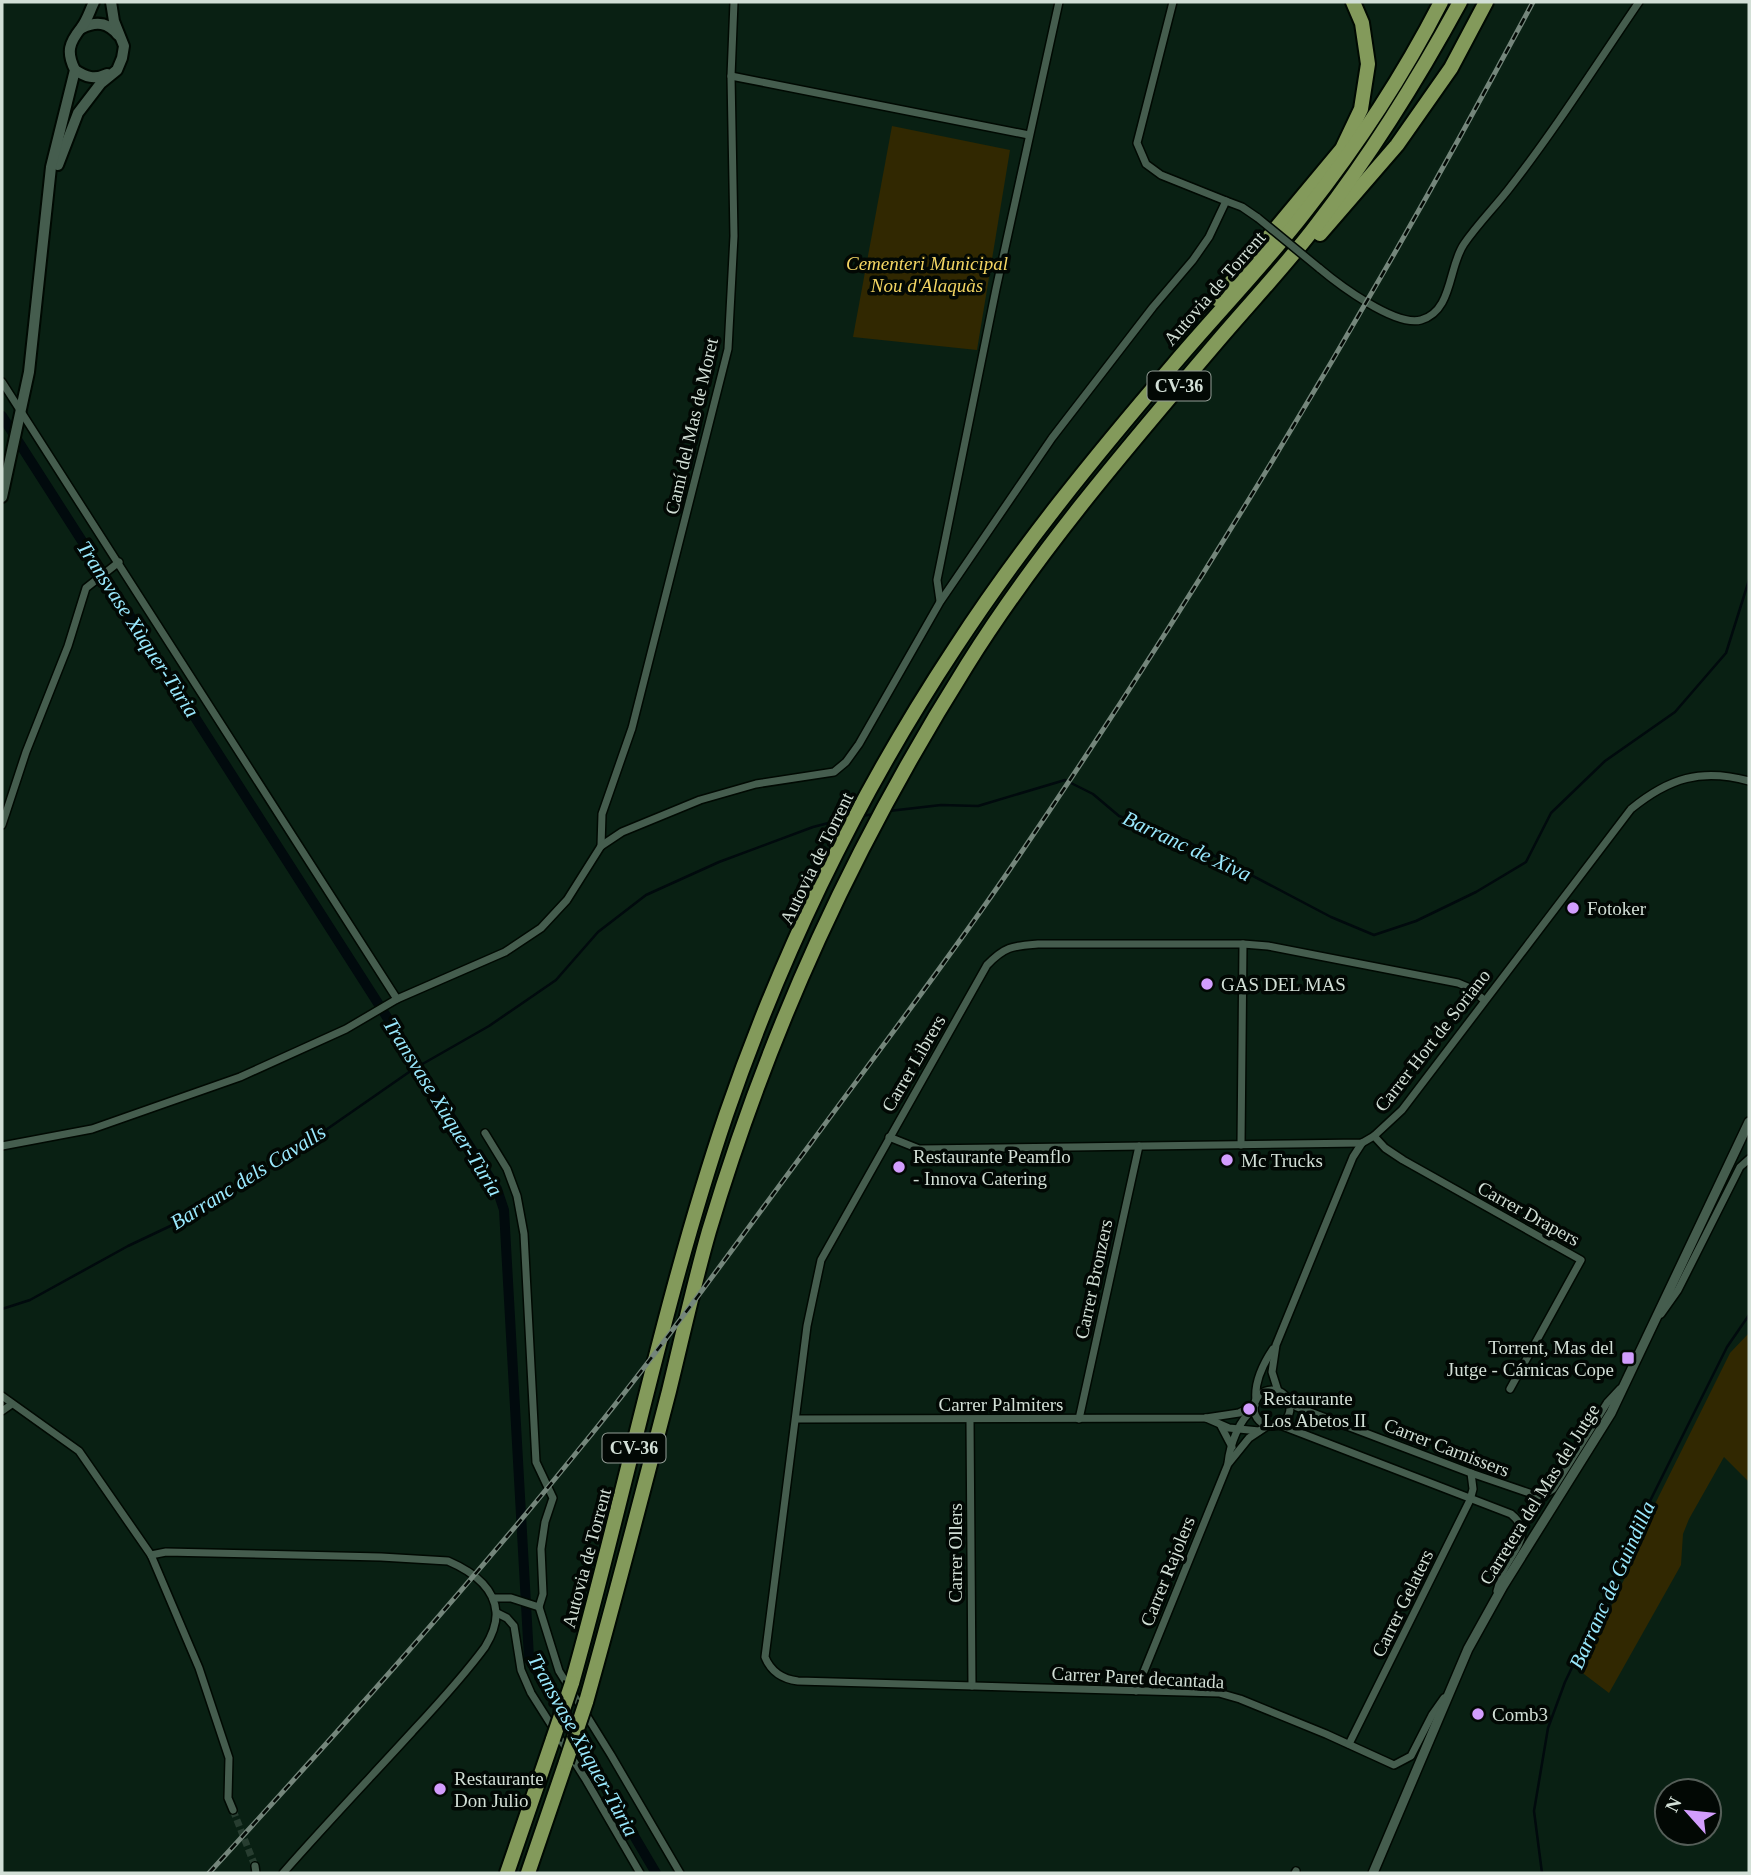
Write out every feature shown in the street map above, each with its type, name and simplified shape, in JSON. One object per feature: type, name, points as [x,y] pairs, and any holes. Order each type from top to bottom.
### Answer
[{"type":"highway","points":[[1011,566],[1070,476],[1342,149],[1361,109],[1368,64],[1362,23],[1353,2]]},
{"type":"highway","name":"Autovia de Torrent","points":[[507,1873],[572,1683],[681,1263],[723,1126],[782,973],[831,865],[881,771],[953,650],[1011,566],[1101,451],[1303,215],[1368,128],[1417,48],[1441,2]]},
{"type":"highway","name":"Autovia de Torrent","points":[[528,1873],[586,1702],[619,1585],[709,1231],[779,1027],[851,866],[901,773],[981,644],[1028,576],[1090,495],[1192,371],[1316,226],[1381,136],[1431,56],[1460,2]]},
{"type":"highway","points":[[1090,495],[1142,442],[1397,145],[1451,68],[1486,2]]},
{"type":"main road","points":[[94,2],[82,28],[69,44],[69,58],[75,70],[86,78],[100,78],[117,70]]},
{"type":"main road","points":[[44,237],[56,172],[70,131],[89,97],[117,70],[122,58],[124,46],[114,21],[111,2]]},
{"type":"main road","points":[[82,28],[97,23],[107,25],[115,31],[124,46]]},
{"type":"main road","points":[[2,496],[29,372],[51,167],[75,70]]},
{"type":"street","name":"Camí del Mas de Moret","points":[[601,846],[602,814],[632,728],[728,349],[734,236],[731,76],[734,2]]},
{"type":"street","points":[[940,602],[937,580],[1059,2]]},
{"type":"street","points":[[1173,2],[1137,143],[1146,164],[1161,175],[1242,207],[1346,289],[1395,317],[1409,321],[1422,320],[1445,299],[1462,247],[1516,179],[1639,2]]},
{"type":"street","points":[[731,76],[1029,135]]},
{"type":"street","points":[[2,1146],[92,1129],[240,1077],[346,1029],[397,999],[505,951],[541,928],[567,900],[601,846],[622,832],[700,800],[756,784],[834,772],[846,762],[859,744],[940,602],[1052,438],[1153,307],[1194,260],[1209,237],[1226,201]]},
{"type":"street","points":[[2,382],[20,415],[118,562],[397,999]]},
{"type":"street","points":[[2,825],[26,752],[68,646],[86,588],[118,562]]},
{"type":"street","name":"Carrer Hort de Soriano","points":[[889,1137],[919,1149],[1362,1143],[1374,1136],[1402,1110],[1599,849],[1639,803],[1654,791],[1674,781],[1702,775],[1727,775],[1749,781]]},
{"type":"street","name":"Carrer Librers","points":[[774,1671],[765,1657],[766,1640],[807,1326],[821,1260],[987,965],[1009,947],[1038,944],[1244,944],[1268,946],[1458,983],[1470,988],[1484,1000]]},
{"type":"street","points":[[1241,1145],[1244,944]]},
{"type":"street","name":"Carretera del Mas del Jutge","points":[[1373,1873],[1468,1649],[1494,1601],[1611,1413],[1747,1133],[1749,1122]]},
{"type":"street","points":[[485,1133],[511,1178],[524,1234],[536,1462],[553,1497],[545,1522],[541,1549],[543,1594],[540,1607],[559,1671],[680,1873]]},
{"type":"street","name":"Carrer Drapers","points":[[1374,1136],[1402,1160],[1581,1260],[1510,1390]]},
{"type":"street","name":"Carrer Rajolers","points":[[1136,1691],[1228,1464],[1239,1430],[1245,1416],[1255,1405],[1255,1388],[1265,1361],[1276,1345],[1349,1167],[1362,1143]]},
{"type":"street","name":"Carrer Bronzers","points":[[1079,1419],[1139,1146]]},
{"type":"street","points":[[1653,1326],[1678,1290],[1740,1167],[1749,1159]]},
{"type":"street","name":"Carrer Rajolers","points":[[1276,1345],[1272,1372],[1278,1391]]},
{"type":"street","name":"Carrer Carnissers","points":[[1278,1391],[1297,1407],[1535,1497],[1547,1494],[1553,1489],[1607,1403],[1624,1385]]},
{"type":"street","points":[[1267,1426],[1258,1419],[1255,1405],[1263,1393],[1278,1391]]},
{"type":"street","points":[[2,1396],[79,1451],[151,1555],[199,1668],[229,1758],[228,1798],[233,1810]]},
{"type":"street","points":[[1280,1425],[1289,1415],[1289,1402]]},
{"type":"street","points":[[2,1411],[12,1404]]},
{"type":"street","name":"Carrer Palmiters","points":[[796,1419],[1206,1418],[1239,1413],[1255,1405]]},
{"type":"street","name":"Carrer Palmiters","points":[[1206,1418],[1239,1430],[1259,1431]]},
{"type":"street","name":"Carrer Ollers","points":[[970,1420],[972,1686]]},
{"type":"street","points":[[1220,1425],[1232,1447]]},
{"type":"street","name":"Carrer Carnissers","points":[[1267,1426],[1280,1425],[1511,1514],[1519,1520],[1523,1529],[1517,1549],[1502,1573],[1494,1601]]},
{"type":"street","name":"Carrer Rajolers","points":[[1228,1464],[1237,1451],[1267,1426]]},
{"type":"street","name":"Carrer Gelaters","points":[[1349,1744],[1470,1500],[1473,1489],[1471,1473]]},
{"type":"street","points":[[151,1555],[166,1552],[274,1554],[448,1561],[465,1569],[484,1584],[493,1598],[497,1613],[494,1631],[485,1646],[443,1698],[283,1873]]},
{"type":"street","points":[[493,1598],[511,1598],[540,1607]]},
{"type":"street","points":[[497,1613],[507,1618],[514,1626],[521,1670],[530,1693],[586,1780],[640,1873]]},
{"type":"street","name":"Carrer Paret decantada","points":[[774,1671],[785,1679],[798,1681],[1219,1693],[1240,1699],[1394,1765],[1403,1763],[1411,1756],[1432,1714],[1450,1691]]},
{"type":"green space","name":"Cementeri Municipal Nou d'Alaquàs","points":[[892,126],[1010,150],[977,350],[853,337]]},
{"type":"green space","points":[[1749,1333],[1749,1482],[1724,1457],[1683,1534],[1681,1565],[1609,1693],[1580,1671],[1648,1530],[1646,1522],[1730,1353]]},
{"type":"waterway","name":"Transvase Xùquer-Tùria","points":[[2,416],[497,1189],[504,1210],[529,1658],[656,1873]]},
{"type":"waterway","name":"Barranc de Xiva","points":[[889,811],[941,805],[978,806],[1065,780],[1093,794],[1119,816],[1177,836],[1331,917],[1374,935],[1416,921],[1476,892],[1526,862],[1551,813],[1605,761],[1675,712],[1726,653],[1749,580]]},
{"type":"waterway","name":"Barranc de Xiva","points":[[861,816],[875,814]]},
{"type":"waterway","name":"Barranc de Xiva","points":[[2,1309],[30,1300],[128,1246],[202,1211],[284,1159],[412,1070],[489,1026],[556,980],[598,932],[646,895],[719,862],[813,827],[848,818]]},
{"type":"waterway","name":"Barranc de Guindilla","points":[[1542,1873],[1534,1811],[1548,1728],[1565,1682],[1637,1527],[1727,1347],[1749,1315]]},
{"type":"tunnel","points":[[233,1810],[255,1866]]},
{"type":"railway","points":[[209,1873],[444,1610],[611,1410],[698,1296],[984,906],[1079,766],[1216,553],[1411,225],[1533,2]]},
{"type":"place","name":"Fotoker","points":[[1573,908]]},
{"type":"place","name":"GAS DEL MAS","points":[[1207,984]]},
{"type":"place","name":"Mc Trucks","points":[[1227,1160]]},
{"type":"place","name":"Restaurante Peamflo - Innova Catering","points":[[899,1167]]},
{"type":"place","name":"Torrent, Mas del Jutge - Cárnicas Cope","points":[[1628,1358]]},
{"type":"place","name":"Restaurante Los Abetos II","points":[[1249,1409]]},
{"type":"place","name":"Comb3","points":[[1478,1714]]},
{"type":"place","name":"Restaurante Don Julio","points":[[440,1789]]},
{"type":"water label","name":"Barranc dels Cavalls","points":[[248,1177]]}]
